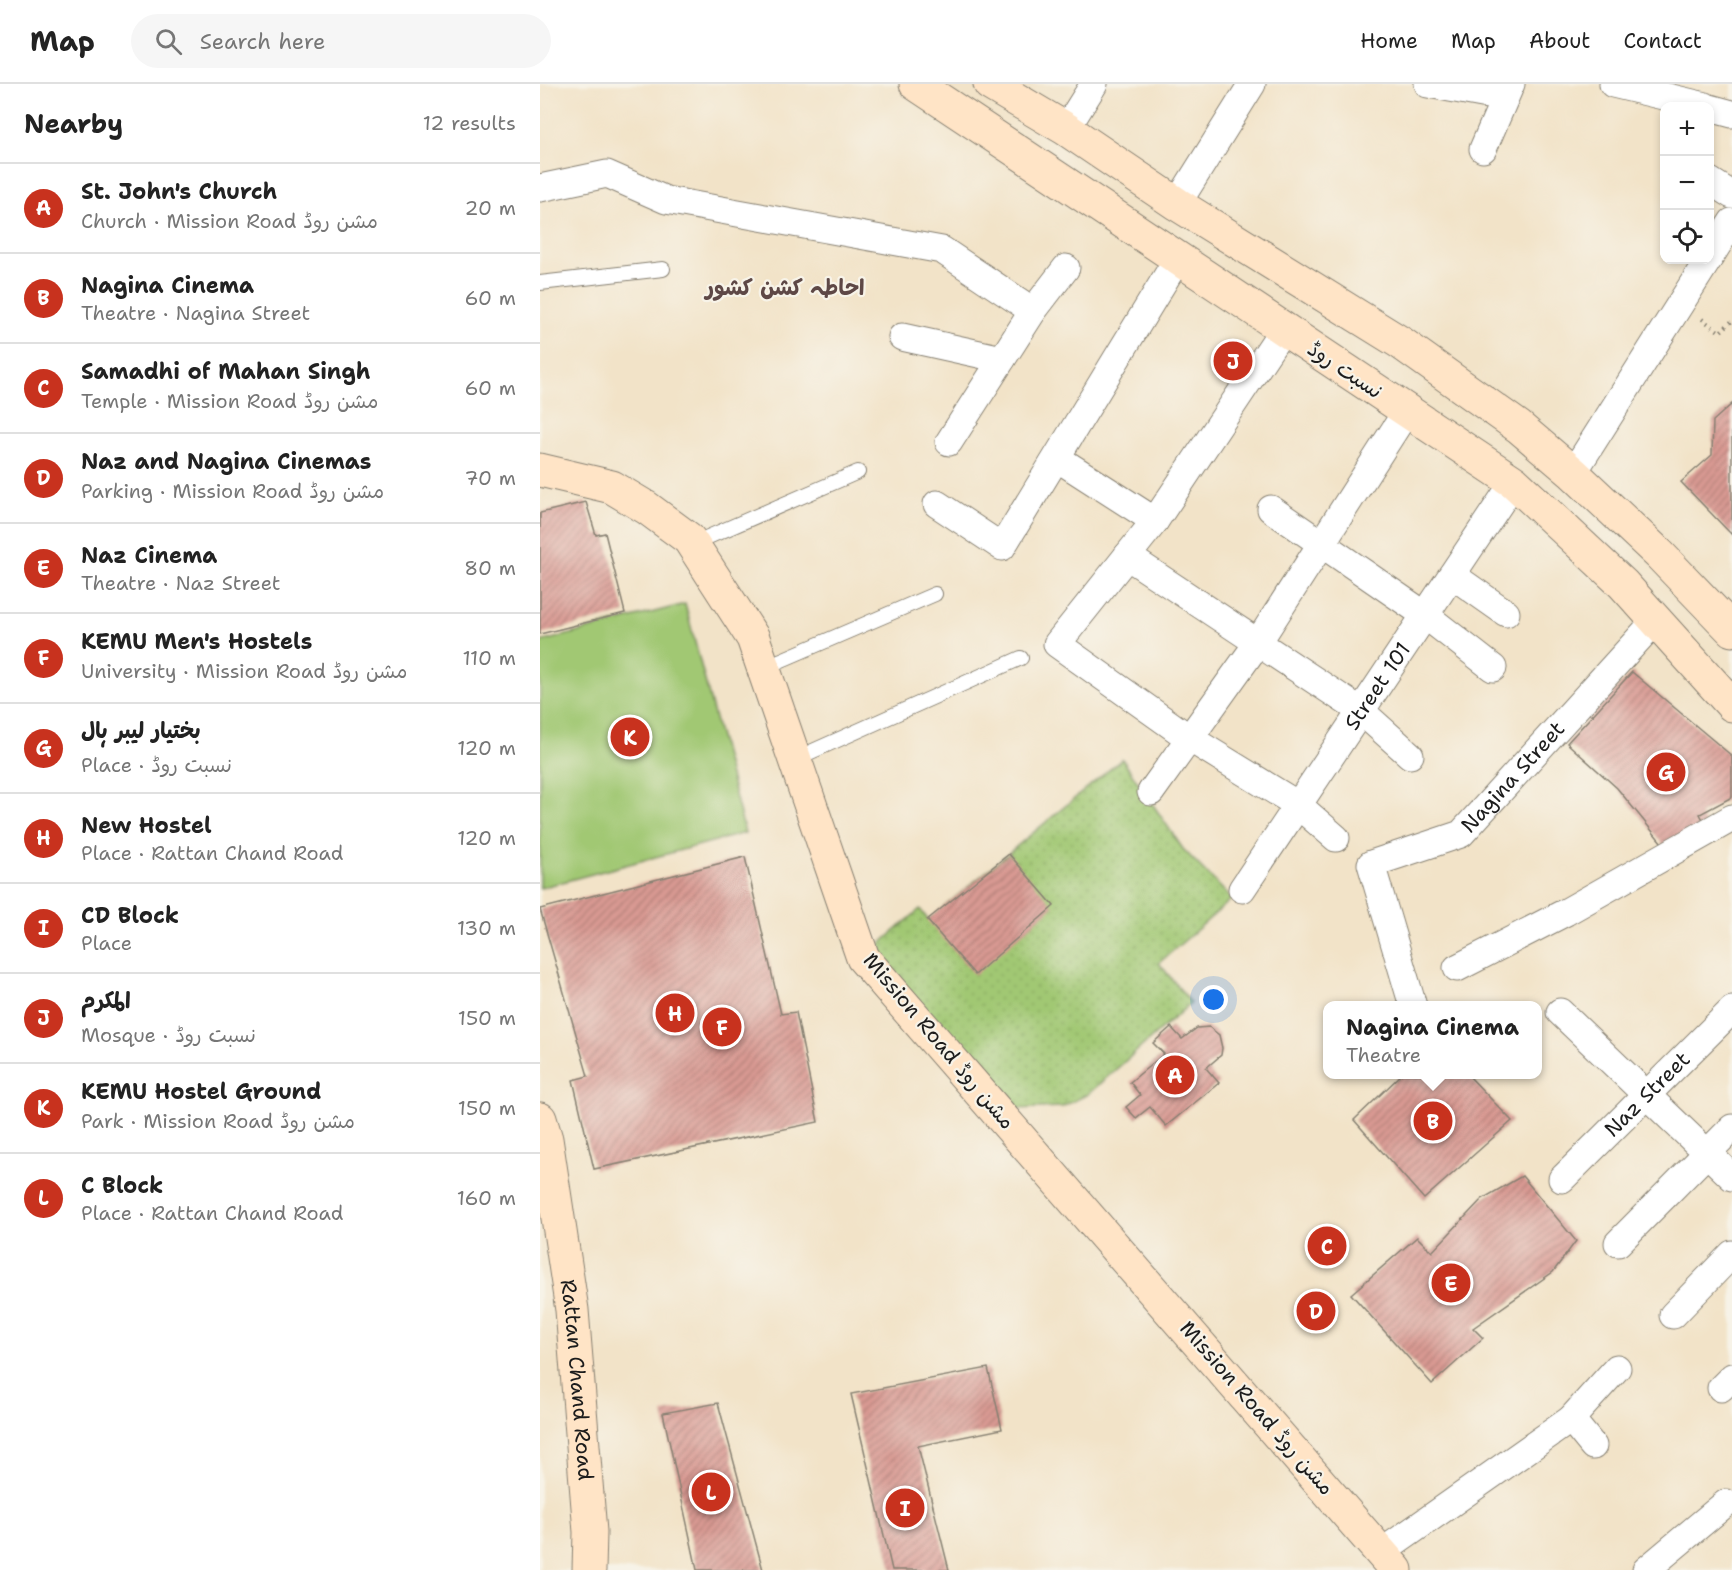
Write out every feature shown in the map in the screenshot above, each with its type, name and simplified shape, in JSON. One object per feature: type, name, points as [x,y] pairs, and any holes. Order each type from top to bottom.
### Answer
[{"type":"main road","name":"نسبت روڈ","points":[[918,84],[1514,482],[1623,584],[1732,705]]},
{"type":"main road","points":[[990,84],[1066,129],[1178,204],[1401,343],[1520,427],[1659,554],[1732,630]]},
{"type":"main road","name":"Mission Road مشن روڈ","points":[[540,471],[612,487],[647,508],[692,544],[753,638],[863,958],[1389,1561]]},
{"type":"main road","points":[[1623,584],[1659,554]]},
{"type":"main road","name":"Rattan Chand Road","points":[[540,1119],[546,1139],[572,1310],[590,1532],[589,1570]]},
{"type":"street","points":[[1066,129],[1094,84]]},
{"type":"street","points":[[1178,204],[1252,84]]},
{"type":"street","points":[[1428,84],[1508,91],[1483,149]]},
{"type":"street","points":[[1613,84],[1687,102]]},
{"type":"street","points":[[1714,109],[1732,114]]},
{"type":"street","points":[[540,188],[607,174],[666,200],[942,250],[1033,312]]},
{"type":"street","points":[[1714,184],[1732,195]]},
{"type":"street","points":[[1714,250],[1732,222]]},
{"type":"street","points":[[937,504],[1002,547],[1178,258]]},
{"type":"street","points":[[1573,473],[1705,264]]},
{"type":"street","points":[[949,442],[1033,312],[1066,268]]},
{"type":"street","points":[[1284,328],[1155,521],[1057,644],[1189,738],[1298,805],[1336,838]]},
{"type":"street","points":[[902,337],[1002,359]]},
{"type":"street","points":[[1151,792],[1257,644],[1406,412]]},
{"type":"street","points":[[1057,458],[1155,521]]},
{"type":"street","name":"Street 101","points":[[1242,889],[1514,482]]},
{"type":"street","points":[[1271,509],[1425,615],[1493,668]]},
{"type":"street","points":[[1127,556],[1361,711],[1410,755]]},
{"type":"street","points":[[1452,575],[1506,613]]},
{"type":"street","name":"Nagina Street","points":[[1412,1001],[1371,864],[1461,834],[1655,621]]},
{"type":"street","points":[[1457,968],[1566,912],[1732,818]]},
{"type":"street","name":"Naz Street","points":[[1562,1179],[1732,1010]]},
{"type":"street","points":[[1560,1012],[1732,1177]]},
{"type":"street","points":[[1618,1243],[1732,1128]]},
{"type":"street","points":[[1672,1315],[1732,1254]]},
{"type":"street","points":[[1389,1561],[1571,1419],[1617,1368]]},
{"type":"street","points":[[1571,1419],[1593,1446]]},
{"type":"street","points":[[1646,1570],[1726,1503]]},
{"type":"lane","points":[[540,283],[663,270]]},
{"type":"lane","points":[[692,544],[858,472]]},
{"type":"lane","points":[[764,668],[935,594]]},
{"type":"lane","points":[[795,759],[1021,658]]},
{"type":"green space","points":[[685,604],[745,833],[540,888],[540,642]]},
{"type":"green space","points":[[1122,759],[1183,849],[1232,899],[1159,963],[1191,1003],[1088,1094],[1062,1107],[1013,1109],[882,962],[880,944],[920,909],[928,920]]},
{"type":"building","points":[[1732,404],[1732,535],[1681,482],[1712,455],[1713,421]]},
{"type":"building","points":[[586,502],[596,535],[605,533],[625,613],[540,634],[540,513]]},
{"type":"building","points":[[1632,672],[1732,756],[1732,797],[1700,814],[1706,825],[1666,848],[1617,788],[1567,743]]},
{"type":"building","points":[[1009,854],[1054,906],[975,975],[927,920]]},
{"type":"building","points":[[745,857],[781,1014],[796,1012],[818,1122],[594,1169],[573,1080],[588,1076],[540,909]]},
{"type":"building","points":[[1171,1027],[1182,1039],[1197,1028],[1209,1027],[1219,1035],[1222,1048],[1221,1055],[1206,1068],[1219,1083],[1166,1126],[1150,1107],[1136,1118],[1126,1107],[1140,1095],[1130,1082],[1164,1054],[1153,1043]]},
{"type":"building","points":[[1397,1079],[1472,1079],[1512,1121],[1424,1199],[1354,1120]]},
{"type":"building","points":[[1522,1176],[1576,1241],[1553,1272],[1473,1328],[1483,1338],[1432,1384],[1351,1294],[1417,1237],[1432,1252],[1482,1199]]},
{"type":"building","points":[[988,1368],[1002,1429],[918,1446],[949,1570],[892,1570],[851,1394]]},
{"type":"building","points":[[718,1403],[763,1570],[697,1570],[663,1413]]},
{"type":"place","name":"المکرم","points":[[1233,361]]},
{"type":"place","name":"KEMU Hostel Ground","points":[[630,737]]},
{"type":"place","name":"بختیار لیبر ہال","points":[[1666,772]]},
{"type":"place","name":"New Hostel","points":[[675,1013]]},
{"type":"place","name":"KEMU Men's Hostels","points":[[722,1027]]},
{"type":"place","name":"St. John's Church","points":[[1175,1075]]},
{"type":"place","name":"Nagina Cinema","points":[[1433,1121]]},
{"type":"place","name":"Samadhi of Mahan Singh","points":[[1327,1246]]},
{"type":"place","name":"Naz Cinema","points":[[1451,1283]]},
{"type":"place","name":"Naz and Nagina Cinemas","points":[[1316,1311]]},
{"type":"place","name":"C Block","points":[[711,1492]]},
{"type":"place","name":"CD Block","points":[[905,1508]]},
{"type":"district","name":"احاطہ کشن کشور","points":[[785,287]]}]
